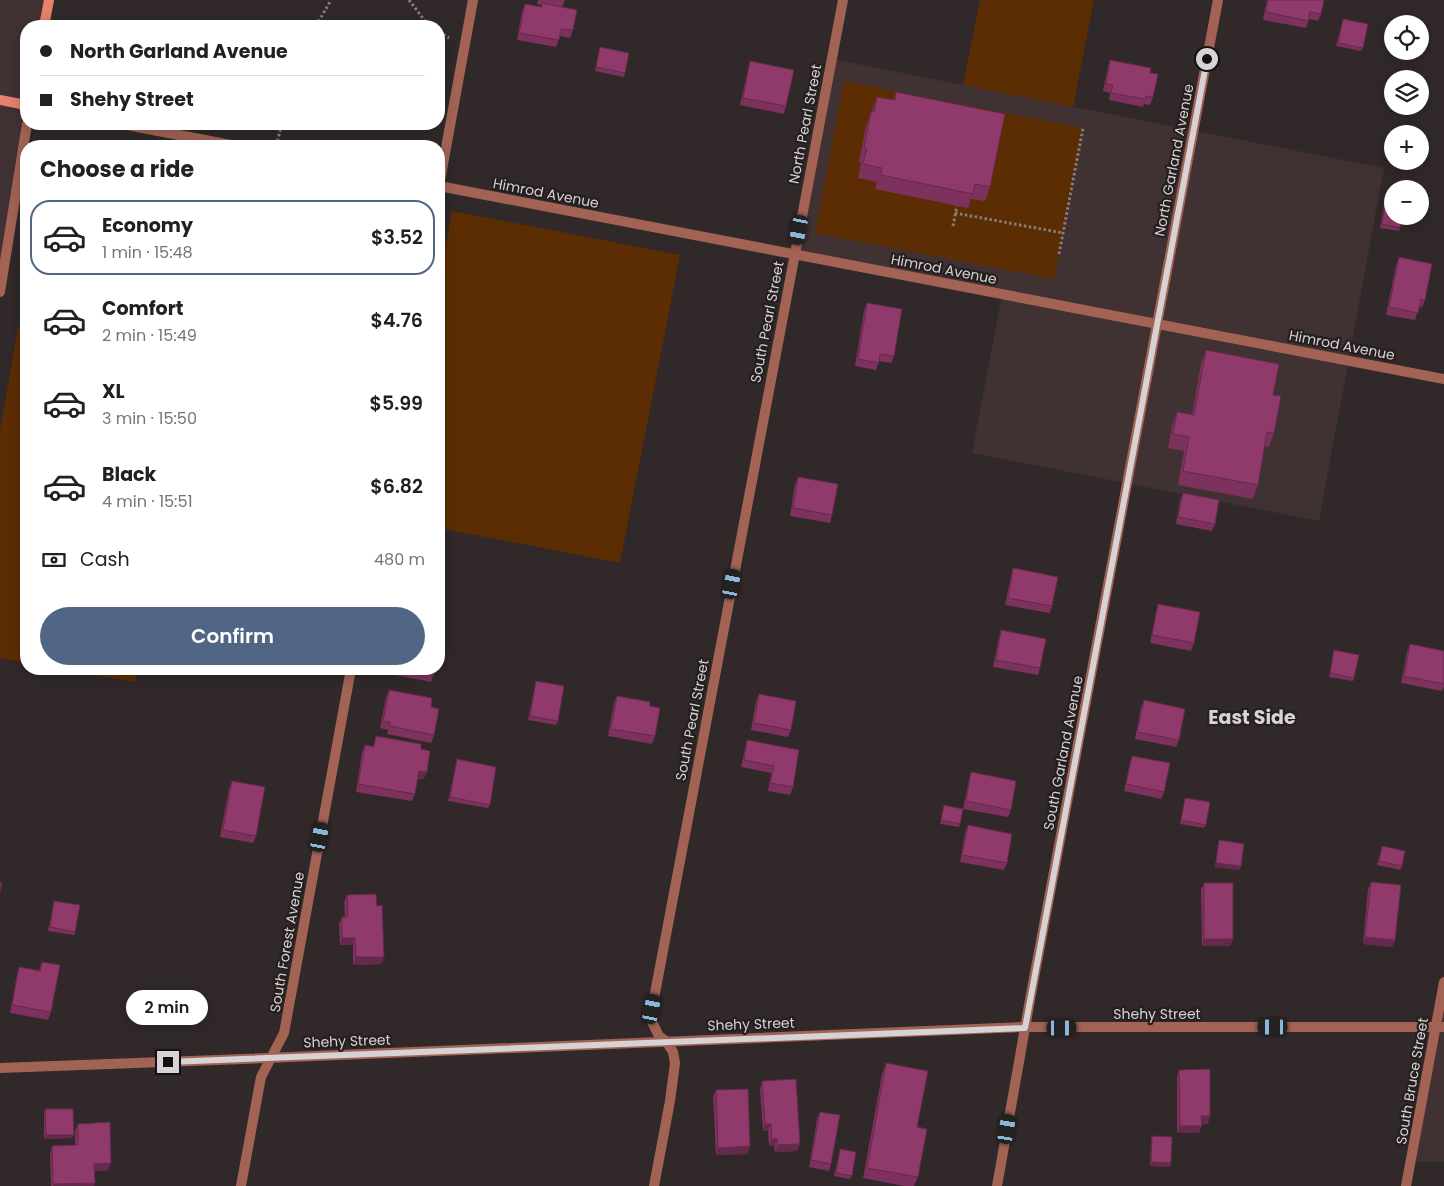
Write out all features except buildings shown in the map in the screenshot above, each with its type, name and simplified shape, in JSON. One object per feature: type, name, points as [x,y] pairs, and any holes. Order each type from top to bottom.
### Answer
[{"type":"main road","points":[[45,20],[49,0]]},
{"type":"main road","points":[[0,100],[20,104]]},
{"type":"street","points":[[445,153],[473,0]]},
{"type":"street","name":"North Pearl Street","points":[[794,254],[842,0]]},
{"type":"street","name":"North Garland Avenue","points":[[1157,324],[1218,0]]},
{"type":"street","points":[[153,130],[205,140]]},
{"type":"street","points":[[0,292],[20,168]]},
{"type":"street","name":"Himrod Avenue","points":[[445,187],[1444,379]]},
{"type":"street","name":"South Pearl Street","points":[[654,1186],[675,1067],[673,1052],[666,1041],[659,1036],[651,1020],[652,1009],[794,254]]},
{"type":"street","name":"South Garland Avenue","points":[[996,1186],[1157,324]]},
{"type":"street","name":"South Forest Avenue","points":[[241,1186],[261,1077],[284,1033],[350,675]]},
{"type":"street","name":"South Bruce Street","points":[[1406,1186],[1440,1027],[1444,982]]},
{"type":"street","name":"Shehy Street","points":[[0,1068],[1025,1028],[1440,1027]]},
{"type":"path","points":[[319,20],[331,0]]},
{"type":"path","points":[[409,0],[424,20]]},
{"type":"path","points":[[1059,254],[1083,128]]},
{"type":"path","points":[[953,226],[957,206]]},
{"type":"path","points":[[956,213],[1063,233]]},
{"type":"shaded area","points":[[0,0],[49,0],[45,20],[20,20],[20,130],[25,130],[24,140],[20,140],[20,163],[0,292]]},
{"type":"shaded area","points":[[980,0],[1094,0],[1073,107],[963,85]]},
{"type":"shaded area","points":[[832,59],[1384,168],[1319,521],[972,453],[1002,294],[794,254]]},
{"type":"shaded area","points":[[844,81],[1083,128],[1054,279],[815,233]]},
{"type":"shaded area","points":[[452,211],[680,255],[620,563],[445,529],[445,250]]},
{"type":"shaded area","points":[[18,327],[20,328],[20,662],[0,658],[0,431]]},
{"type":"shaded area","points":[[95,675],[136,675],[135,682]]},
{"type":"shaded area","points":[[1444,982],[1444,1162],[1411,1162]]},
{"type":"district","name":"East Side","points":[[1252,717]]},
{"type":"route","points":[[168,1062],[1025,1028],[1207,59]]}]
